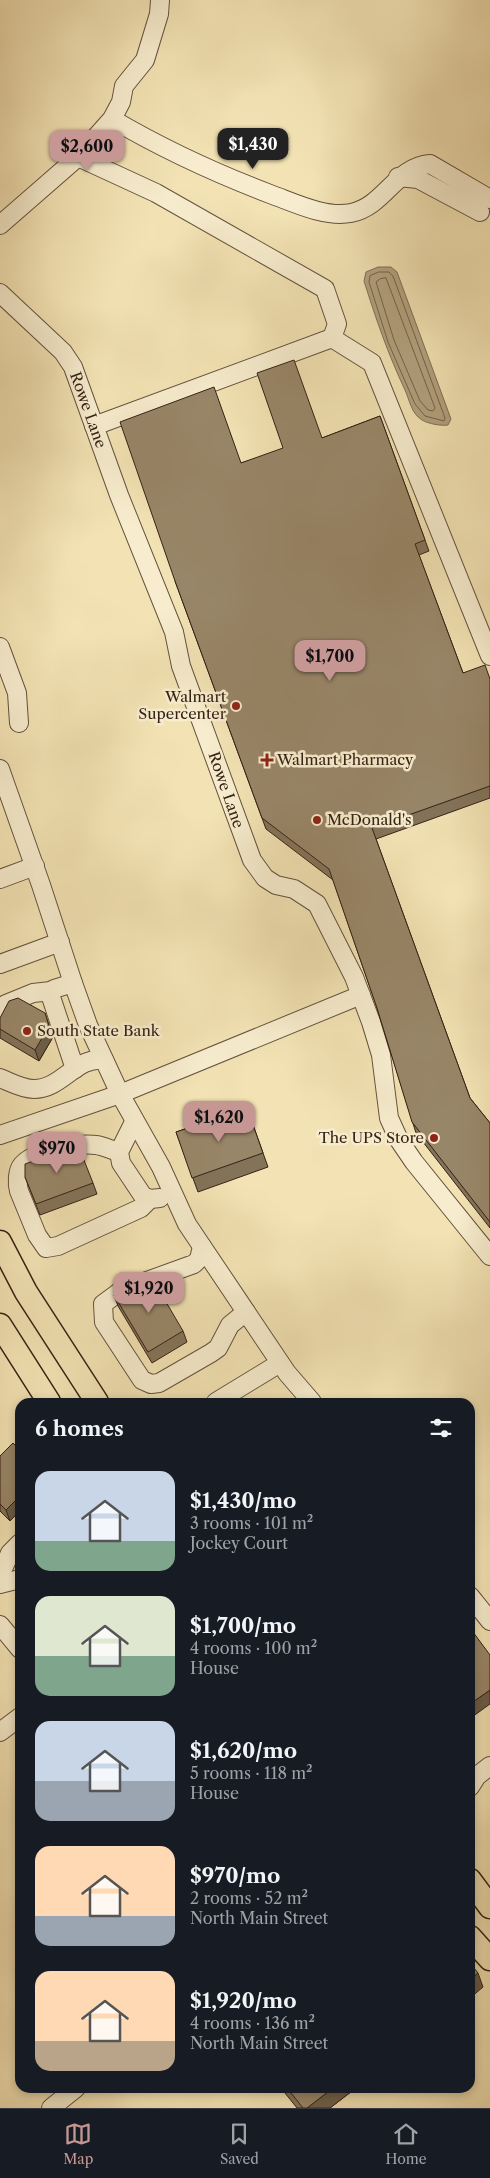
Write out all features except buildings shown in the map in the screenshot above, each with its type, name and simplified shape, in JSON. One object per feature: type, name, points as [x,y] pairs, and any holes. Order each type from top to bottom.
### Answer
[{"type":"main road","points":[[0,1242],[26,1292],[94,1398]]},
{"type":"main road","points":[[0,1325],[46,1398]]},
{"type":"main road","points":[[475,1887],[490,1907]]},
{"type":"main road","points":[[475,1942],[490,1959]]},
{"type":"street","points":[[0,225],[78,158],[112,119],[121,102],[124,86],[145,60],[159,14],[160,0]]},
{"type":"street","points":[[112,119],[162,149],[225,176],[324,212],[350,213],[368,207],[383,196],[398,177],[420,165],[430,164],[485,206]]},
{"type":"street","points":[[78,158],[156,193],[324,289],[337,324],[332,338]]},
{"type":"street","name":"Rowe Lane","points":[[0,293],[63,352],[73,367],[174,632],[182,666],[246,848],[265,878],[276,885],[294,889],[317,904],[361,995],[381,1054],[389,1118],[399,1140],[414,1162],[490,1256]]},
{"type":"street","points":[[94,426],[332,338]]},
{"type":"street","points":[[332,338],[372,363],[490,656]]},
{"type":"street","points":[[0,646],[17,693],[19,723]]},
{"type":"street","points":[[0,769],[7,812],[35,866],[73,983],[120,1094],[134,1122],[161,1167],[187,1224],[280,1363],[309,1398]]},
{"type":"street","points":[[0,879],[35,866]]},
{"type":"street","points":[[0,964],[60,942]]},
{"type":"street","points":[[0,1014],[6,1004],[33,993],[51,991],[73,983]]},
{"type":"street","points":[[51,991],[50,998],[75,1070]]},
{"type":"street","points":[[0,1135],[120,1094],[361,995]]},
{"type":"street","points":[[0,1078],[35,1089],[62,1080],[91,1059],[104,1060]]},
{"type":"street","points":[[134,1122],[119,1152],[121,1163],[143,1196],[150,1199],[160,1198],[171,1191]]},
{"type":"street","points":[[119,1152],[96,1146],[72,1146],[56,1149],[29,1159],[21,1166],[19,1191],[37,1235],[46,1248],[58,1246],[141,1208],[150,1199]]},
{"type":"street","points":[[202,1247],[199,1259],[187,1268],[122,1290],[103,1304],[104,1322],[142,1380],[151,1384],[159,1383],[211,1354],[218,1348],[230,1325],[246,1312]]},
{"type":"street","points":[[223,1398],[280,1363]]},
{"type":"street","points":[[0,1576],[10,1553],[15,1548]]},
{"type":"street","points":[[0,1584],[15,1581]]},
{"type":"street","points":[[475,1602],[490,1621]]},
{"type":"street","points":[[0,1625],[15,1643]]},
{"type":"street","points":[[0,1732],[15,1721]]},
{"type":"street","points":[[475,1771],[490,1762]]},
{"type":"street","points":[[475,1779],[490,1766]]},
{"type":"street","points":[[51,2108],[70,2093]]},
{"type":"water","points":[[378,267],[391,267],[397,272],[451,419],[448,425],[428,423],[422,420],[415,414],[411,406],[393,363],[364,281],[366,272]]},
{"type":"place","name":"Walmart Supercenter","points":[[236,706]]},
{"type":"place","name":"Walmart Pharmacy","points":[[267,760]]},
{"type":"place","name":"McDonald's","points":[[317,820]]},
{"type":"place","name":"South State Bank","points":[[27,1031]]},
{"type":"place","name":"The UPS Store","points":[[434,1138]]}]
